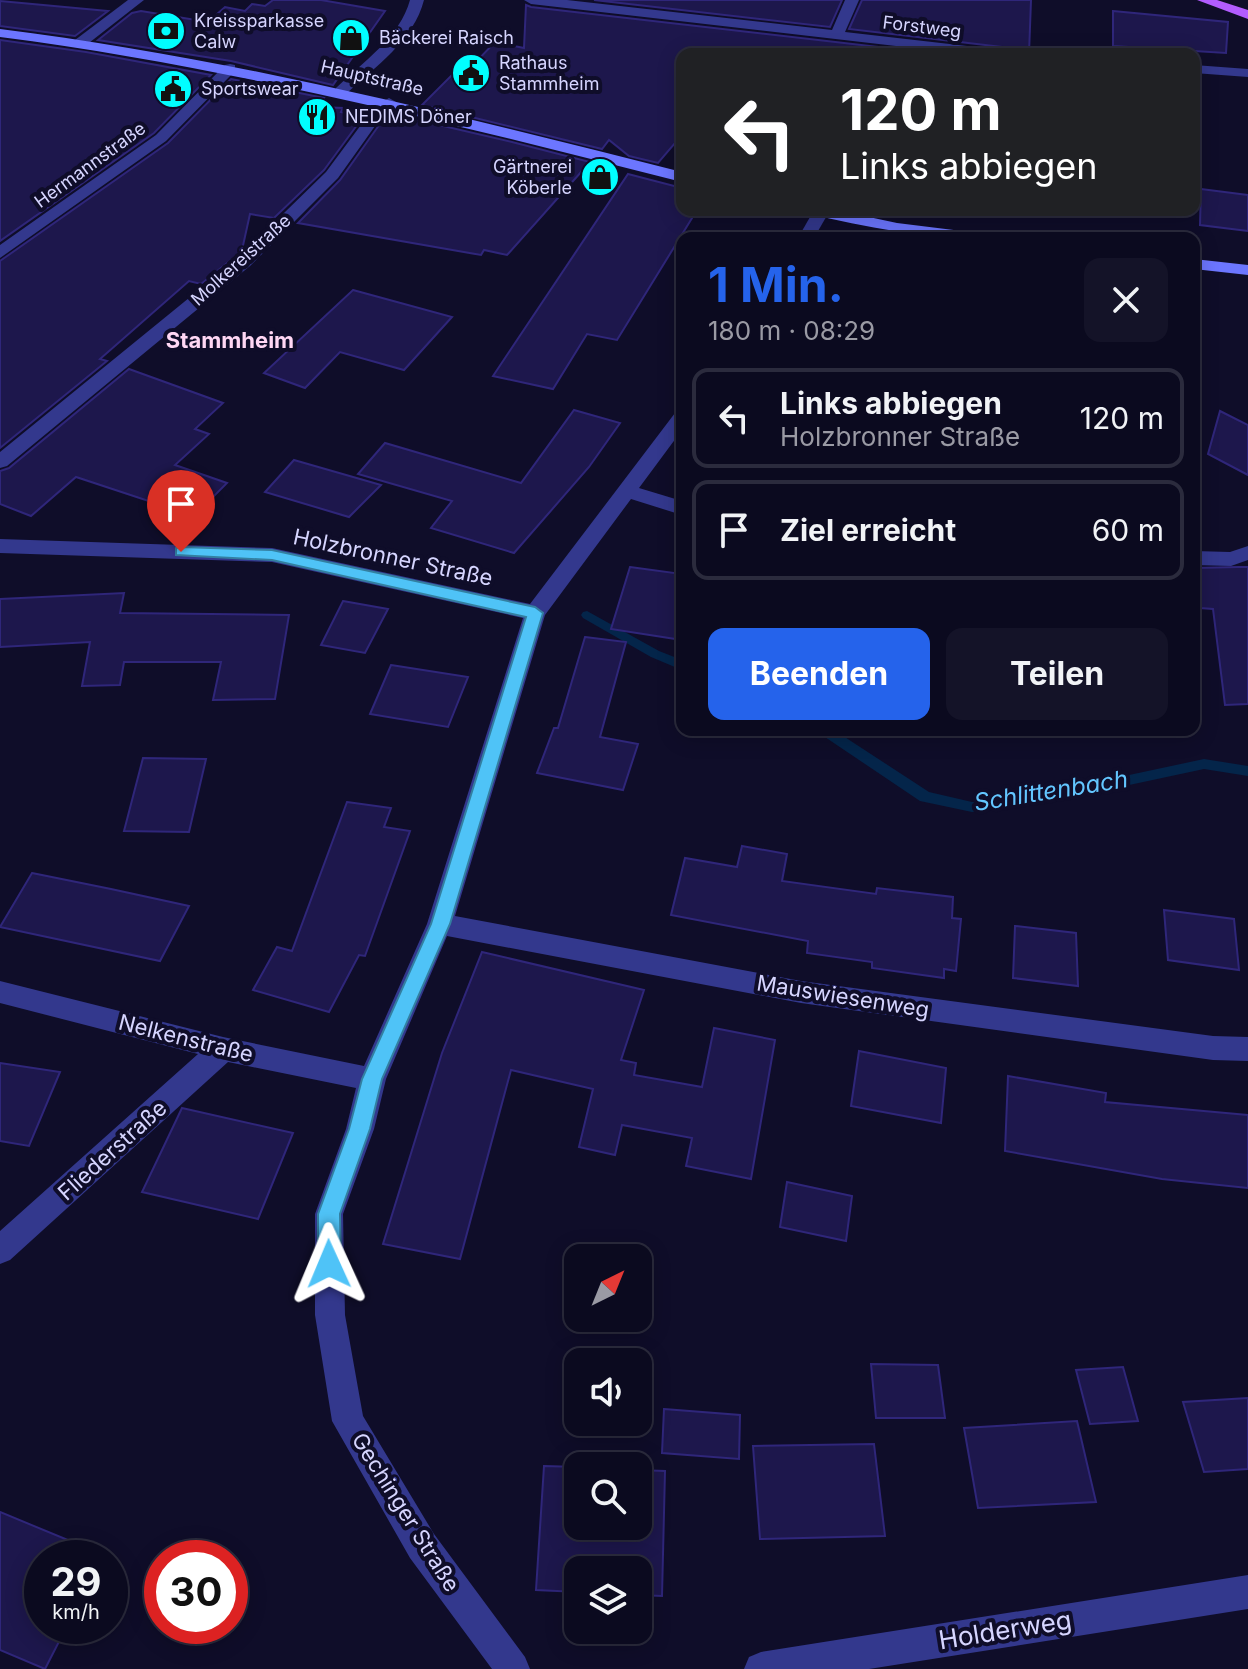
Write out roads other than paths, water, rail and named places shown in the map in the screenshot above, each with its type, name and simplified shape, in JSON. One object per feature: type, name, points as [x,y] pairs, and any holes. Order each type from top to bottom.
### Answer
[{"type":"main road","points":[[1204,0],[1248,15]]},
{"type":"street","points":[[80,43],[137,0]]},
{"type":"street","points":[[341,91],[394,39],[417,9],[417,0]]},
{"type":"street","name":"Forstweg","points":[[531,0],[952,48]]},
{"type":"street","points":[[837,34],[852,0]]},
{"type":"street","name":"Hauptstraße","points":[[0,33],[230,68],[341,91],[676,175]]},
{"type":"street","name":"Hermannstraße","points":[[0,253],[161,138],[230,68]]},
{"type":"street","points":[[1200,69],[1248,73]]},
{"type":"street","name":"Molkereistraße","points":[[0,462],[244,262],[332,175],[380,109],[389,102]]},
{"type":"street","points":[[841,216],[929,232]]},
{"type":"street","points":[[1200,265],[1248,270]]},
{"type":"street","name":"Gechinger Straße","points":[[513,1669],[422,1546],[348,1421],[330,1315],[329,1214],[360,1129],[372,1079],[440,924],[535,613],[629,492],[676,425]]},
{"type":"street","points":[[629,492],[676,506]]},
{"type":"street","name":"Holzbronner Straße","points":[[0,546],[272,555],[535,613]]},
{"type":"street","points":[[1200,558],[1231,559],[1248,553]]},
{"type":"street","name":"Mauswiesenweg","points":[[440,924],[801,992],[1213,1048],[1248,1049]]},
{"type":"street","name":"Nelkenstraße","points":[[0,992],[223,1049],[372,1079]]},
{"type":"street","name":"Fliederstraße","points":[[0,1250],[223,1049]]},
{"type":"street","name":"Holderweg","points":[[761,1669],[1248,1592]]},
{"type":"waterway","name":"Schlittenbach","points":[[587,615],[676,663]]},
{"type":"waterway","name":"Schlittenbach","points":[[833,736],[925,797],[972,807],[1059,795],[1204,764],[1248,771]]},
{"type":"place","name":"Kreissparkasse Calw","points":[[166,31]]},
{"type":"place","name":"Bäckerei Raisch","points":[[351,38]]},
{"type":"place","name":"Rathaus Stammheim","points":[[471,73]]},
{"type":"place","name":"Sportswear","points":[[173,89]]},
{"type":"place","name":"NEDIMS Döner","points":[[317,117]]},
{"type":"place","name":"Gärtnerei Köberle","points":[[600,177]]},
{"type":"district","name":"Stammheim","points":[[230,340]]}]
